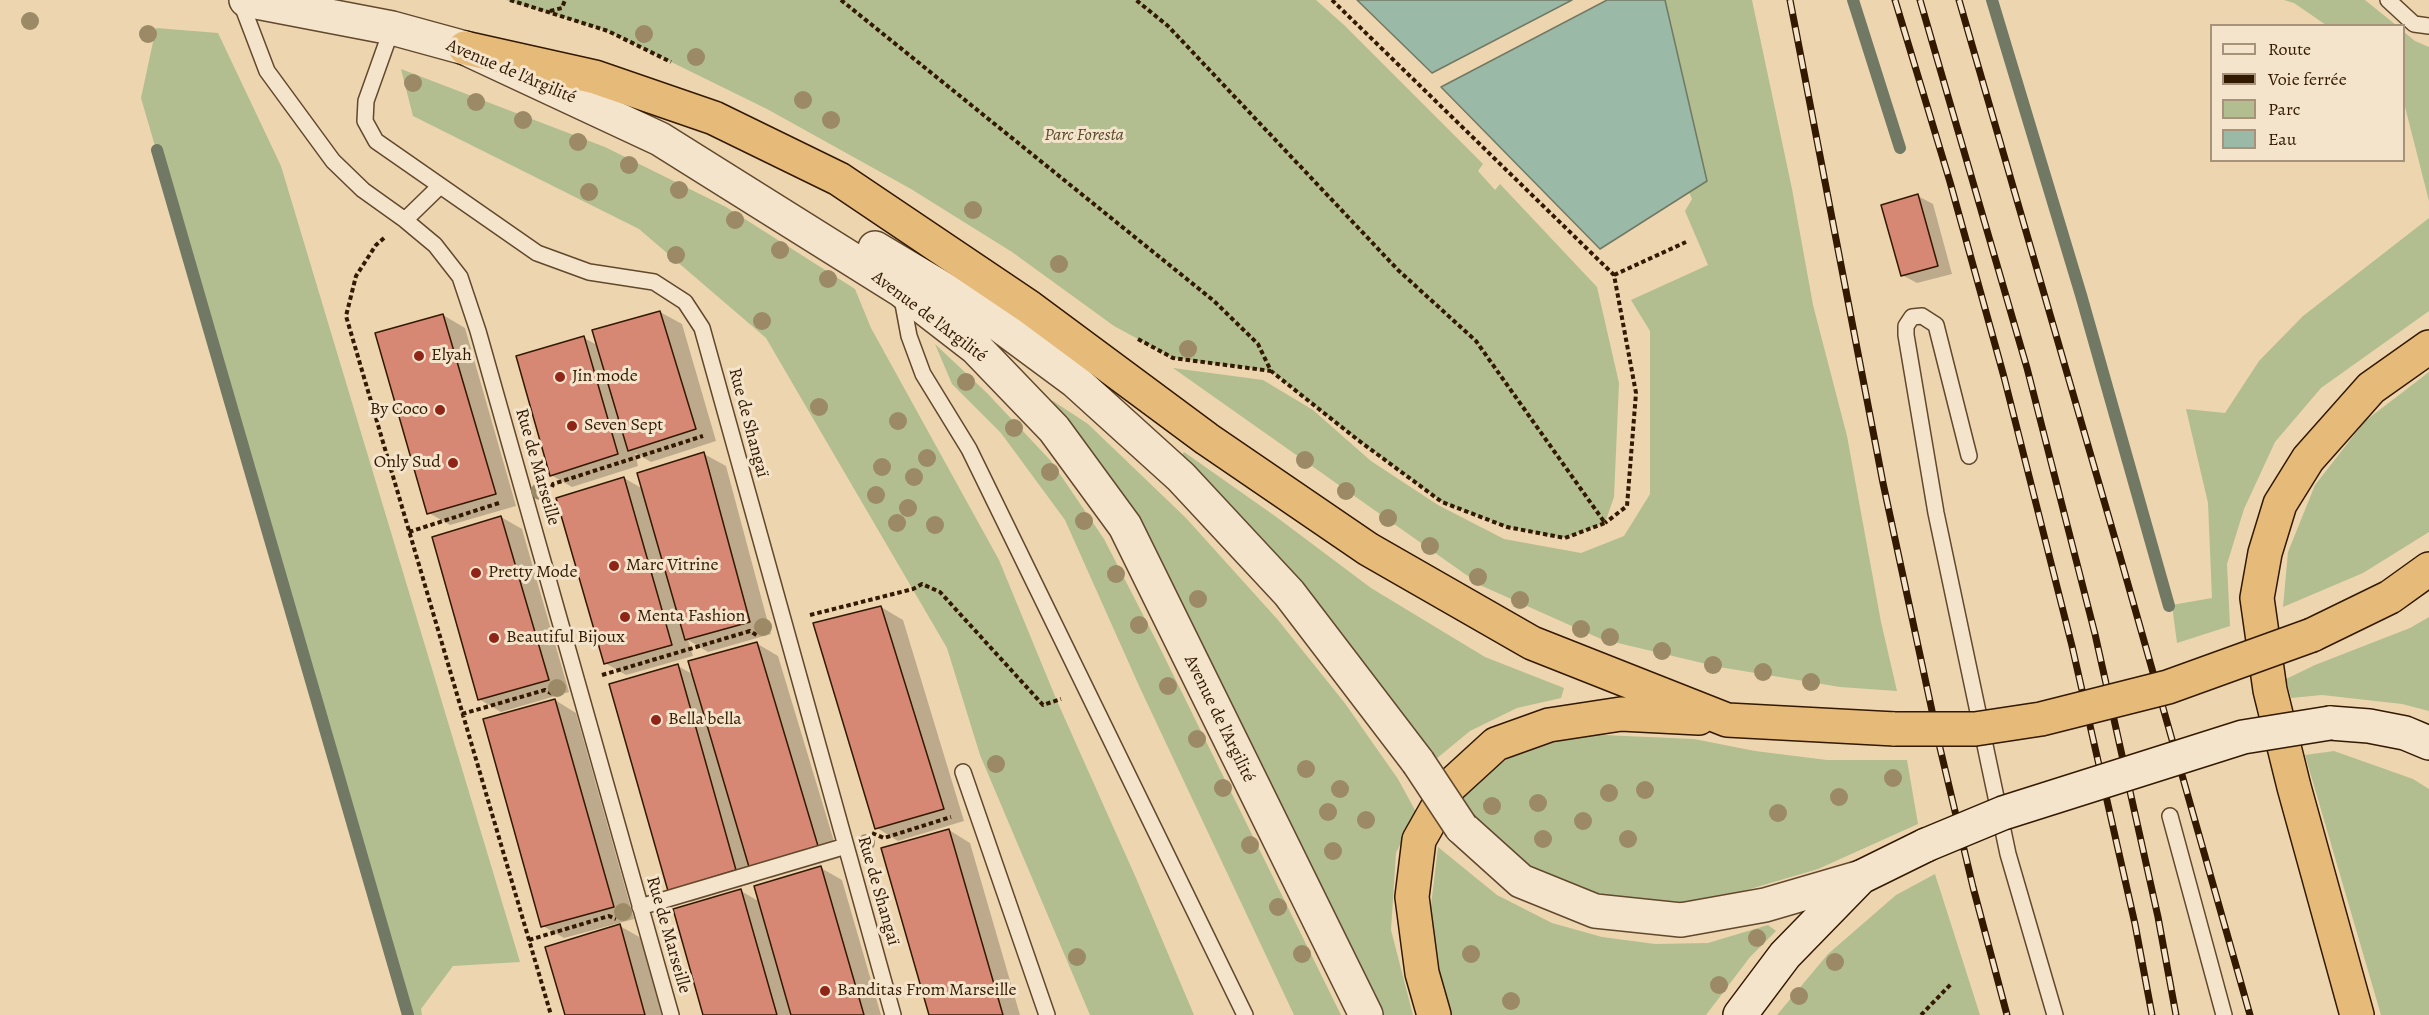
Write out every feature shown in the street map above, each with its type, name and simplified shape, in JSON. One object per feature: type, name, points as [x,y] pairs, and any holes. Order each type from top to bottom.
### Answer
[{"type":"highway","points":[[465,48],[595,77],[714,118],[839,179],[1029,307],[1207,439],[1368,549],[1532,644],[1728,720]]},
{"type":"highway","points":[[2357,1015],[2294,787],[2270,690],[2257,598],[2265,553],[2280,504],[2308,459],[2371,388],[2429,347]]},
{"type":"highway","points":[[1434,1015],[1422,973],[1412,897],[1419,840],[1449,787],[1496,744],[1549,725],[1621,714],[1895,729],[1975,729],[2041,719],[2168,687],[2312,635],[2390,597],[2429,569]]},
{"type":"street","name":"Avenue de l'Argilité","points":[[246,0],[392,28],[465,48],[660,139],[901,290],[975,348],[1054,429],[1125,526],[1366,1015]]},
{"type":"street","points":[[660,139],[851,234],[979,310],[1075,381],[1181,477],[1289,593],[1418,762],[1461,827],[1521,881],[1595,911],[1681,920],[1765,905],[1861,878],[1926,845],[2003,813],[2243,737],[2330,723],[2369,726],[2405,733],[2429,743]]},
{"type":"street","points":[[1740,1015],[1785,955],[1861,878]]},
{"type":"lane","name":"Rue de Marseille","points":[[240,0],[267,71],[333,161],[363,190],[435,245],[460,277],[478,331],[670,1015]]},
{"type":"lane","points":[[2388,0],[2414,24],[2429,26]]},
{"type":"lane","name":"Rue de Shangaï","points":[[392,28],[366,101],[365,121],[376,141],[537,253],[589,272],[654,282],[685,302],[702,328],[893,1015]]},
{"type":"lane","points":[[405,220],[439,186]]},
{"type":"lane","points":[[901,290],[909,336],[923,374],[969,449],[1245,1015]]},
{"type":"lane","points":[[1969,456],[1936,325],[1922,316],[1912,317],[1906,326],[1905,335],[1936,513],[2008,854],[2055,1015]]},
{"type":"lane","points":[[963,772],[1047,1015]]},
{"type":"lane","points":[[2170,816],[2224,1015]]},
{"type":"lane","points":[[640,907],[846,846]]},
{"type":"path","points":[[549,11],[562,8],[565,0]]},
{"type":"path","points":[[841,0],[1214,301],[1258,344],[1271,371],[1358,440],[1442,502],[1507,527],[1564,538],[1605,523],[1627,506],[1636,393],[1614,275],[1332,0]]},
{"type":"path","points":[[1136,0],[1168,26],[1398,270],[1476,341],[1605,523]]},
{"type":"path","points":[[405,220],[376,245],[356,276],[346,316],[551,1015]]},
{"type":"path","points":[[1614,275],[1686,242]]},
{"type":"path","points":[[409,532],[496,502],[529,512],[544,505],[553,484],[730,428]]},
{"type":"path","points":[[462,714],[545,690],[558,696],[579,691],[603,674],[750,631],[767,641],[788,639],[807,616],[913,589],[922,584],[940,592],[1043,705],[1057,700]]},
{"type":"path","points":[[846,846],[856,833],[866,830],[884,838],[976,810]]},
{"type":"path","points":[[529,940],[609,916],[628,924],[640,907]]},
{"type":"path","points":[[1921,1015],[1952,983]]},
{"type":"green space","name":"Parc Foresta","points":[[506,0],[1316,0],[1483,164],[1478,171],[1495,190],[1500,184],[1597,287],[1619,383],[1614,497],[1605,523],[1565,538],[1507,527],[1442,502],[1358,440],[1271,371],[1173,358],[1114,326],[1012,252],[911,189],[767,109],[608,31]]},
{"type":"green space","points":[[1665,0],[1752,0],[1792,189],[1813,305],[1847,436],[1881,622],[1897,691],[1840,687],[1719,667],[1601,639],[1482,586],[1173,368],[1263,380],[1313,410],[1371,461],[1438,505],[1504,539],[1581,553],[1624,536],[1650,494],[1650,331],[1631,300],[1708,265],[1685,211],[1692,199],[1689,192],[1706,180]]},
{"type":"green space","points":[[2284,0],[2365,0],[2395,24],[2325,24],[2294,3]]},
{"type":"green space","points":[[156,28],[218,33],[281,166],[520,962],[453,966],[421,1009],[422,1015],[408,1015],[141,98]]},
{"type":"green space","points":[[2405,33],[2415,41],[2429,47],[2429,201],[2405,107]]},
{"type":"green space","points":[[401,69],[605,147],[726,207],[855,289],[871,328],[999,560],[1057,701],[1194,1015],[1090,1015],[980,755],[947,648],[766,338],[639,229],[413,116]]},
{"type":"green space","points":[[2429,218],[2429,311],[2321,388],[2275,442],[2244,509],[2227,564],[2230,626],[2177,643],[2172,605],[2212,598],[2208,503],[2186,409],[2225,413],[2259,361],[2303,316]]},
{"type":"green space","points":[[935,344],[987,393],[1051,461],[1104,539],[1341,1015],[1294,1015],[1140,688],[1065,520],[1001,433],[952,384]]},
{"type":"green space","points":[[2429,372],[2429,532],[2363,573],[2283,607],[2288,552],[2315,485],[2365,421]]},
{"type":"green space","points":[[1047,401],[1053,401],[1088,424],[1186,518],[1278,620],[1344,702],[1398,779],[1416,812],[1396,853],[1391,930],[1413,1015],[1381,1015]]},
{"type":"green space","points":[[1184,452],[1371,588],[1485,657],[1564,688],[1561,698],[1517,708],[1470,731],[1436,759],[1319,609],[1178,461]]},
{"type":"green space","points":[[2429,617],[2429,711],[2402,704],[2322,695],[2291,698],[2286,679],[2315,665],[2410,628]]},
{"type":"green space","points":[[1580,734],[1694,739],[1755,751],[1827,760],[1907,760],[1918,824],[1818,869],[1706,902],[1659,905],[1590,894],[1537,870],[1505,849],[1471,816],[1459,799],[1479,779],[1510,757],[1539,742]]},
{"type":"green space","points":[[2334,751],[2413,779],[2429,789],[2429,1015],[2381,1015],[2305,755]]},
{"type":"green space","points":[[1438,847],[1497,895],[1552,923],[1602,937],[1655,944],[1708,943],[1768,925],[1776,931],[1750,957],[1706,1015],[1449,1015],[1429,922]]},
{"type":"green space","points":[[1935,874],[1980,1015],[1777,1015],[1828,954],[1896,895]]},
{"type":"water","points":[[1357,0],[1572,0],[1432,73]]},
{"type":"water","points":[[1607,0],[1665,0],[1707,181],[1600,249],[1441,87]]},
{"type":"building","points":[[1918,194],[1938,266],[1901,276],[1881,205]]},
{"type":"building","points":[[660,311],[696,429],[628,451],[592,330]]},
{"type":"building","points":[[443,314],[496,494],[427,514],[375,333]]},
{"type":"building","points":[[584,336],[618,454],[550,476],[516,356]]},
{"type":"building","points":[[704,452],[750,622],[685,640],[637,473]]},
{"type":"building","points":[[624,477],[672,645],[604,664],[556,498]]},
{"type":"building","points":[[501,516],[549,680],[478,700],[432,537]]},
{"type":"building","points":[[881,606],[944,809],[875,829],[813,623]]},
{"type":"building","points":[[757,642],[818,846],[749,867],[688,661]]},
{"type":"building","points":[[678,664],[736,870],[668,891],[609,684]]},
{"type":"building","points":[[555,699],[614,907],[541,927],[483,719]]},
{"type":"building","points":[[949,829],[1003,1015],[929,1015],[881,848]]},
{"type":"building","points":[[821,866],[864,1015],[791,1015],[754,886]]},
{"type":"building","points":[[741,889],[777,1015],[703,1015],[673,909]]},
{"type":"building","points":[[620,924],[645,1015],[565,1015],[545,947]]},
{"type":"waterway","points":[[1853,0],[1900,148]]},
{"type":"waterway","points":[[1992,0],[2081,295],[2169,606]]},
{"type":"waterway","points":[[157,150],[408,1015]]},
{"type":"railway","points":[[1790,0],[1883,483],[1940,748],[1973,887],[2007,1015]]},
{"type":"railway","points":[[1895,0],[1950,182],[2004,377],[2072,646],[2135,924],[2152,1015]]},
{"type":"railway","points":[[1920,0],[2027,368],[2095,634],[2158,917],[2176,1015]]},
{"type":"railway","points":[[1959,0],[2250,1015]]},
{"type":"place","name":"Elyah","points":[[419,356]]},
{"type":"place","name":"Jin mode","points":[[560,377]]},
{"type":"place","name":"By Coco","points":[[440,410]]},
{"type":"place","name":"Seven Sept","points":[[572,426]]},
{"type":"place","name":"Only Sud","points":[[453,463]]},
{"type":"place","name":"Marc Vitrine","points":[[614,566]]},
{"type":"place","name":"Pretty Mode","points":[[476,573]]},
{"type":"place","name":"Menta Fashion","points":[[625,617]]},
{"type":"place","name":"Beautiful Bijoux","points":[[494,638]]},
{"type":"place","name":"Bella bella","points":[[656,720]]},
{"type":"place","name":"Banditas From Marseille","points":[[825,991]]}]
